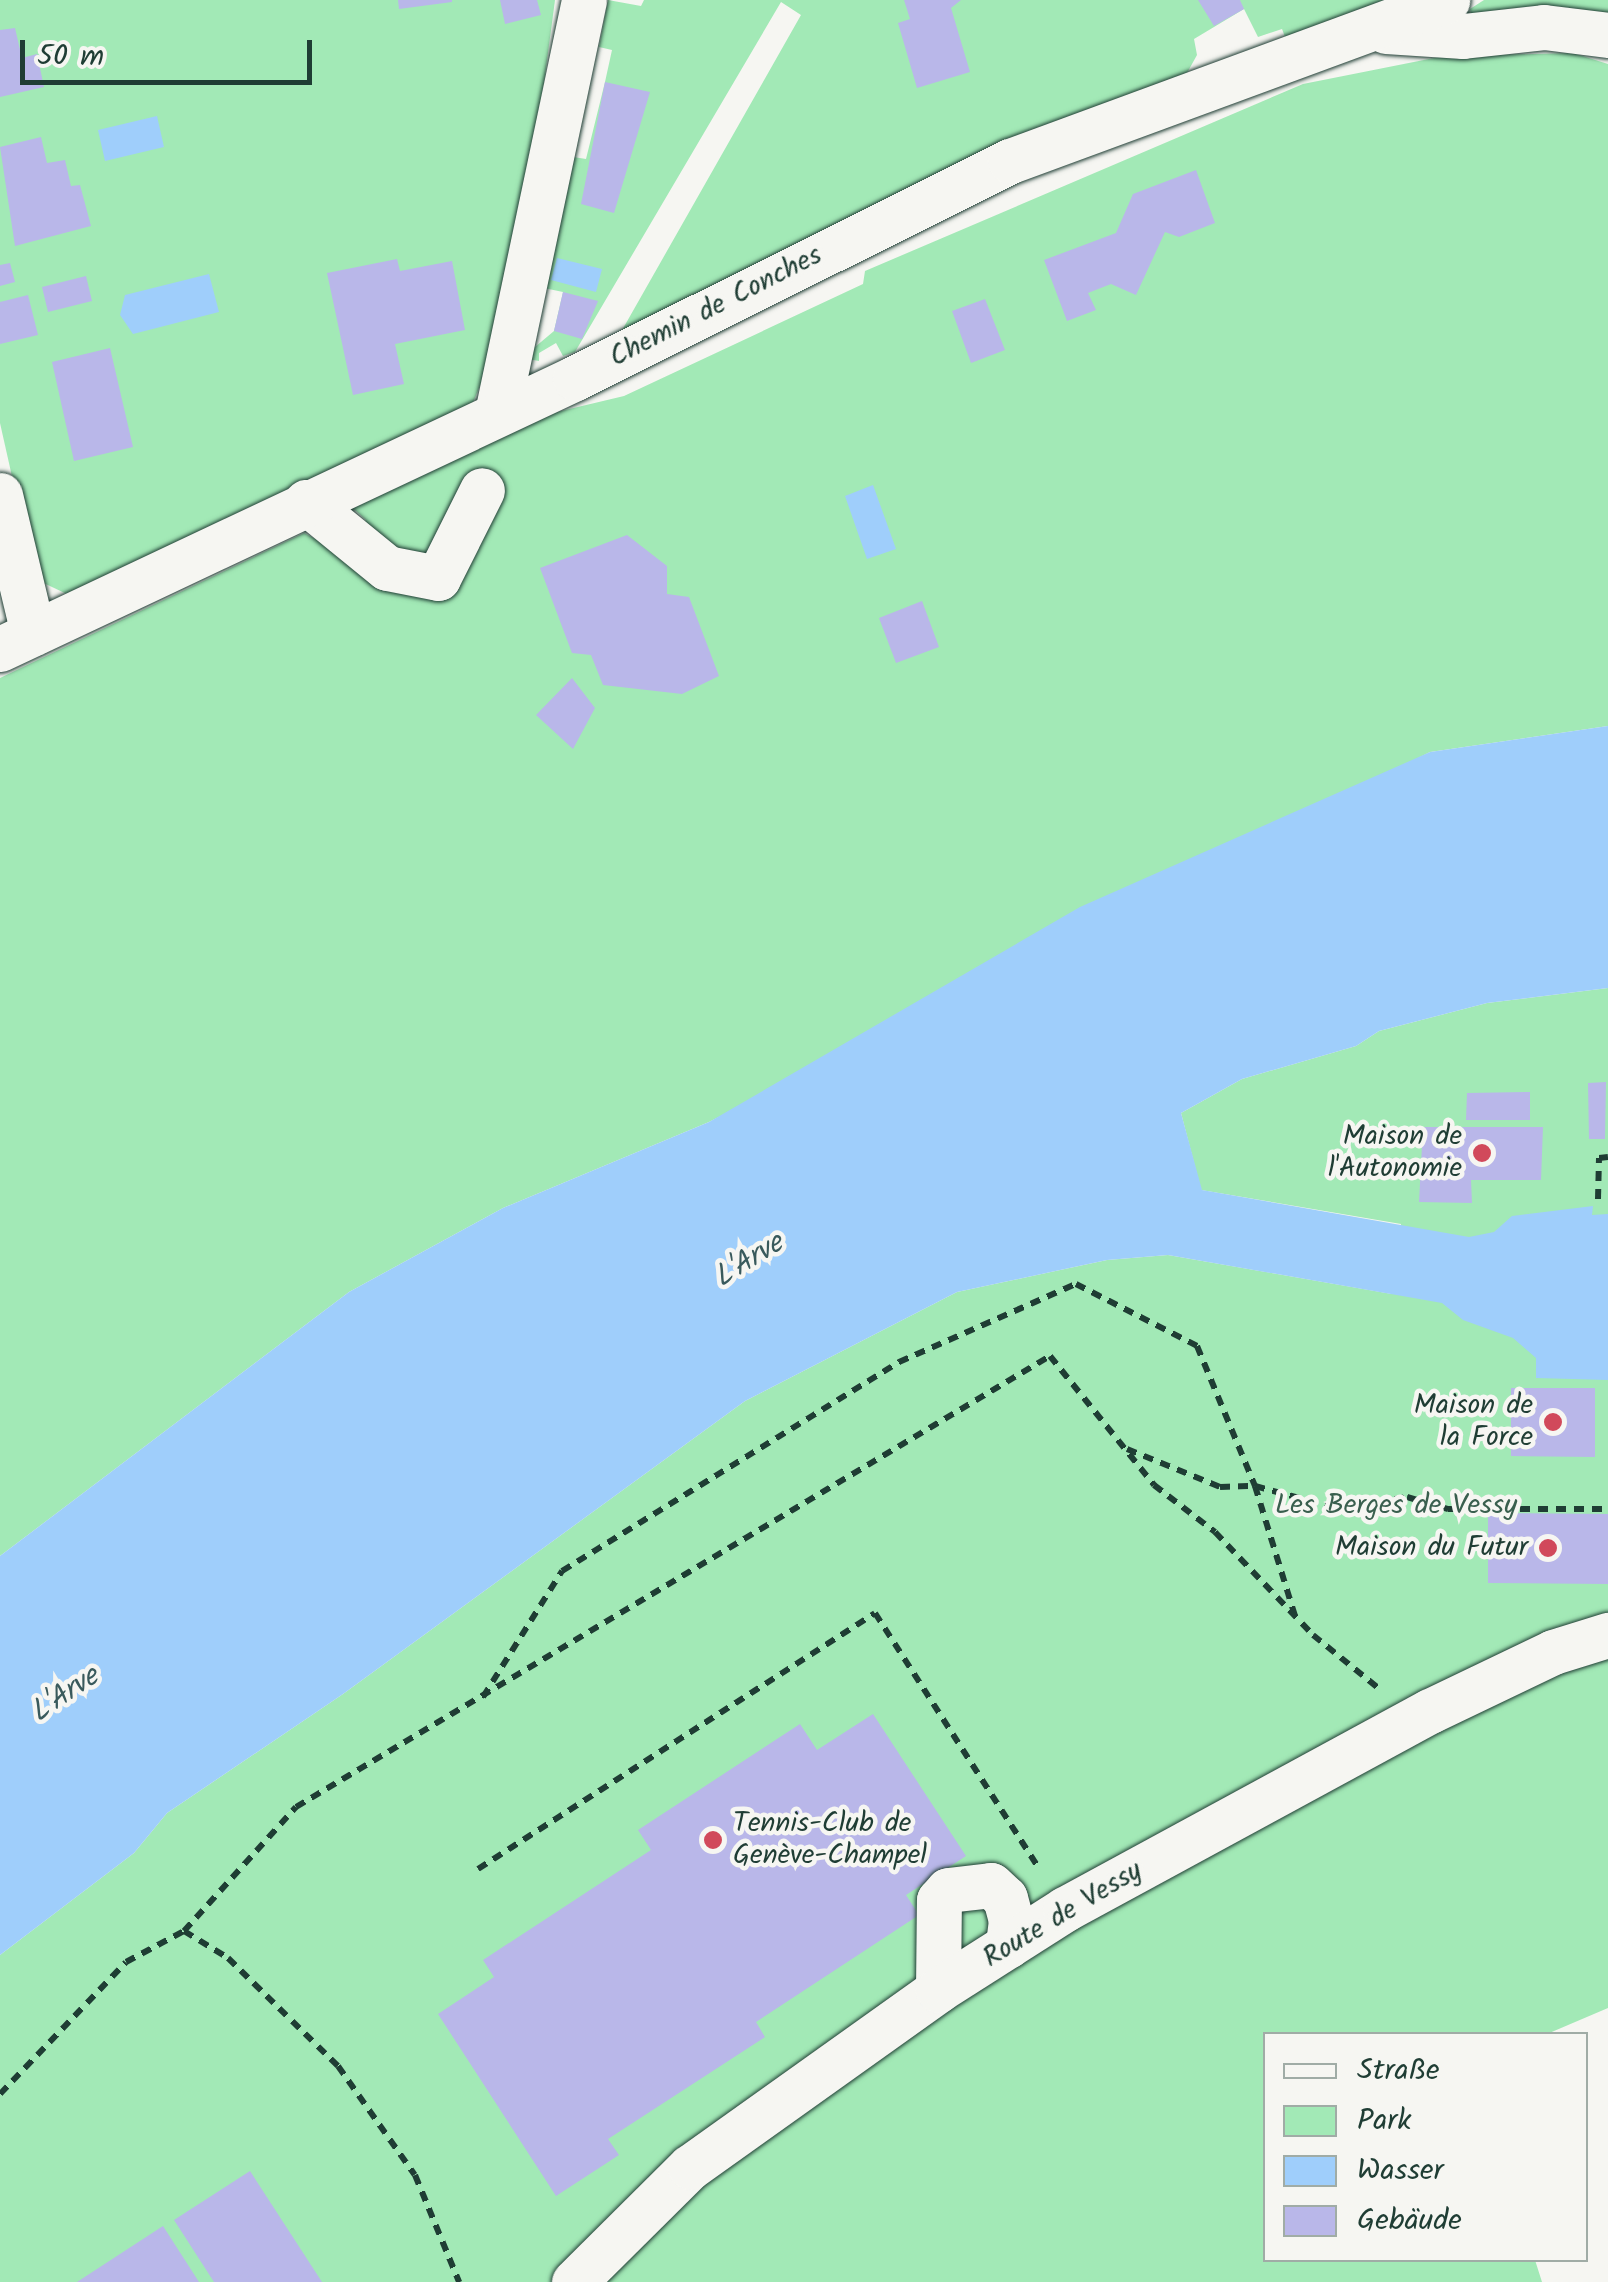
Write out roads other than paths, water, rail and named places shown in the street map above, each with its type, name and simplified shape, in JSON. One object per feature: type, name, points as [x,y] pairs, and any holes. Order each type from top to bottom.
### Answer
[{"type":"street","points":[[497,413],[584,0]]},
{"type":"street","name":"Chemin de Conches","points":[[16,641],[497,413],[1010,161],[1281,58],[1377,30],[1446,0]]},
{"type":"street","points":[[1377,30],[1463,36],[1544,27],[1608,35]]},
{"type":"street","points":[[306,502],[386,568],[438,578],[482,490]]},
{"type":"street","points":[[0,495],[16,641]]},
{"type":"street","name":"Route de Vessy","points":[[574,2282],[690,2167],[938,1990],[1065,1909],[1409,1722],[1553,1652],[1608,1635]]},
{"type":"street","points":[[938,1990],[938,1915],[948,1890],[992,1886],[1005,1898],[1011,1920],[1008,1946]]},
{"type":"water","points":[[157,116],[164,147],[105,161],[98,130]]},
{"type":"water","points":[[557,258],[602,269],[596,292],[551,280]]},
{"type":"water","points":[[209,274],[219,312],[133,334],[120,315],[125,295]]},
{"type":"water","points":[[873,485],[896,549],[867,559],[845,496]]},
{"type":"water","name":"L'Arve","points":[[1608,726],[1608,988],[1487,1003],[1379,1031],[1356,1046],[1242,1079],[1181,1113],[1202,1190],[1469,1237],[1494,1232],[1512,1216],[1593,1206],[1592,1215],[1608,1214],[1608,1380],[1536,1378],[1536,1358],[1513,1338],[1463,1320],[1442,1303],[1168,1255],[1107,1260],[957,1292],[745,1401],[343,1694],[167,1813],[134,1853],[0,1955],[0,1556],[349,1292],[503,1208],[709,1122],[1080,907],[1430,752]]},
{"type":"place","name":"Maison de l'Autonomie","points":[[1482,1153]]},
{"type":"place","name":"Maison de la Force","points":[[1553,1422]]},
{"type":"place","name":"Maison du Futur","points":[[1548,1548]]},
{"type":"place","name":"Tennis-Club de Genève-Champel","points":[[713,1840]]},
{"type":"park label","name":"Les Berges de Vessy","points":[[1396,1506]]}]
